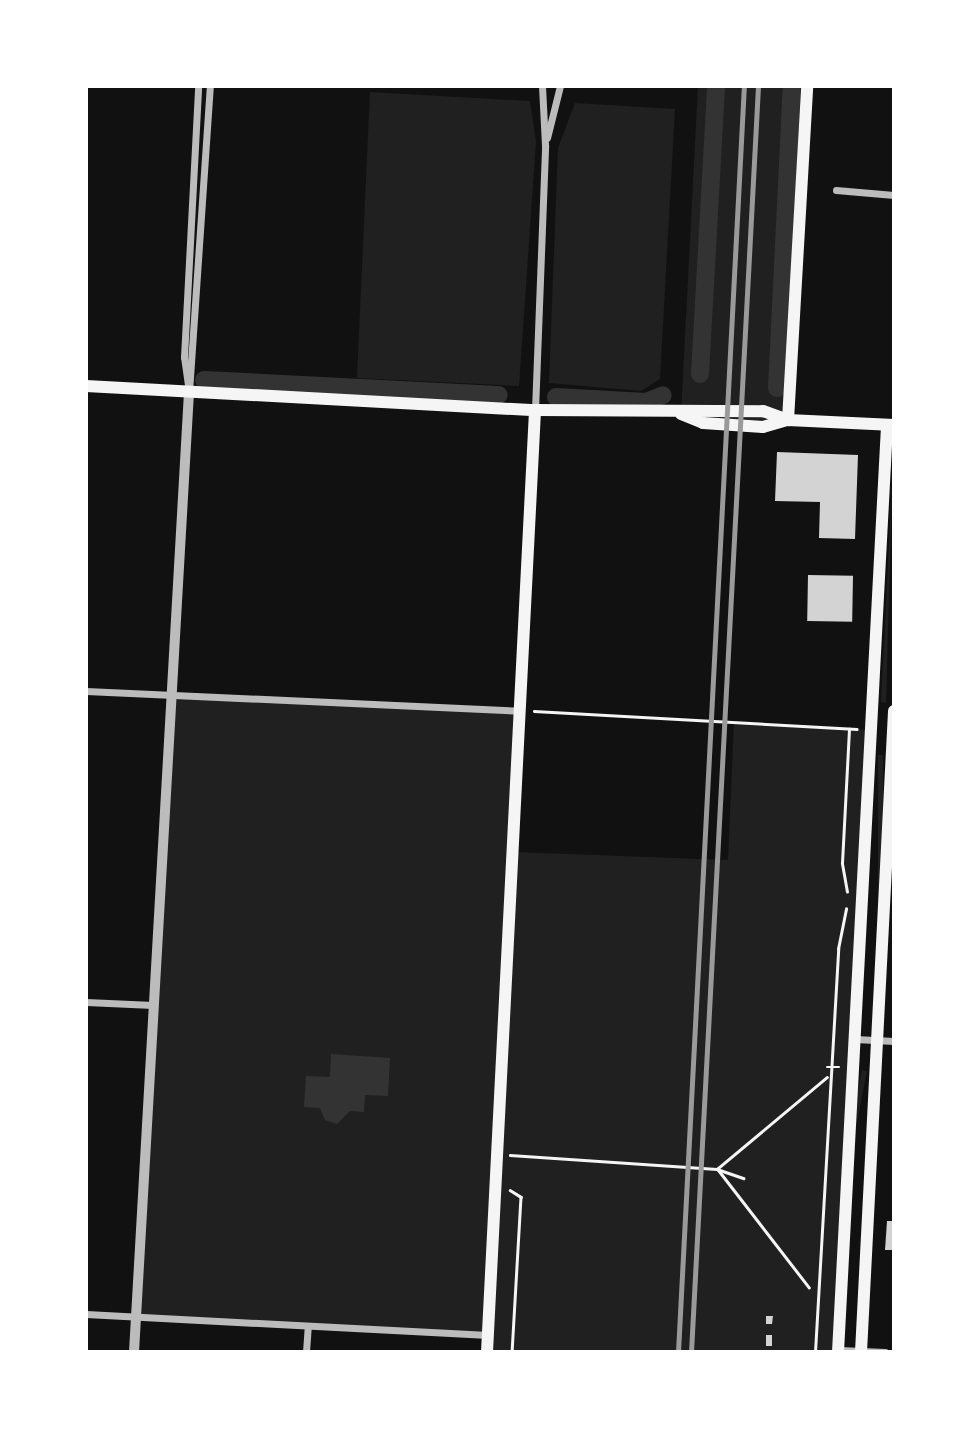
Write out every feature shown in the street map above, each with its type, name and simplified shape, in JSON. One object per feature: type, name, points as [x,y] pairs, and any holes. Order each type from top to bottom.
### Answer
[{"type":"main road","points":[[788,420],[807,86]]},
{"type":"main road","points":[[86,386],[535,410],[681,414],[726,410],[763,411],[788,420],[891,425],[871,730],[839,1351]]},
{"type":"main road","points":[[487,1352],[535,410]]},
{"type":"main road","points":[[681,414],[703,424],[763,427],[788,420]]},
{"type":"main road","points":[[861,1352],[894,711]]},
{"type":"street","points":[[189,392],[184,357],[198,86]]},
{"type":"street","points":[[134,1352],[169,695],[209,86]]},
{"type":"street","points":[[535,410],[545,145],[542,88],[560,89],[545,145]]},
{"type":"street","points":[[836,190],[894,195]]},
{"type":"street","points":[[86,691],[520,711]]},
{"type":"street","points":[[871,730],[894,732]]},
{"type":"street","points":[[86,1002],[153,1005]]},
{"type":"street","points":[[855,1039],[894,1041]]},
{"type":"street","points":[[86,1314],[488,1335]]},
{"type":"street","points":[[306,1352],[308,1326]]},
{"type":"street","points":[[839,1351],[885,1352]]},
{"type":"path","points":[[520,711],[871,730]]},
{"type":"path","points":[[815,1352],[838,949],[847,899],[842,863],[849,729]]},
{"type":"path","points":[[717,1169],[827,1077]]},
{"type":"path","points":[[498,1154],[717,1169],[743,1178]]},
{"type":"path","points":[[717,1169],[809,1288]]},
{"type":"path","points":[[496,1181],[521,1197],[512,1352]]},
{"type":"shaded area","points":[[698,86],[807,86],[788,420],[763,427],[681,414]]},
{"type":"shaded area","points":[[370,92],[530,101],[536,141],[519,386],[357,378]]},
{"type":"shaded area","points":[[575,103],[675,109],[660,379],[641,391],[549,383],[558,148]]},
{"type":"shaded area","points":[[892,486],[886,703],[881,702]]},
{"type":"shaded area","points":[[169,695],[520,711],[514,852],[728,860],[734,722],[871,730],[838,1352],[487,1352],[488,1336],[136,1317]]},
{"type":"shaded area","points":[[878,755],[883,755],[883,1012],[878,1012]]},
{"type":"shaded area","points":[[331,1054],[390,1058],[388,1096],[365,1095],[364,1112],[350,1111],[337,1124],[325,1120],[320,1108],[304,1107],[306,1076],[330,1077]]},
{"type":"shaded area","points":[[862,1070],[867,1071],[818,1320],[814,1319]]},
{"type":"building","points":[[777,452],[858,455],[855,539],[819,538],[820,502],[775,501]]},
{"type":"building","points":[[808,575],[853,576],[852,622],[807,621]]},
{"type":"building","points":[[887,1221],[894,1221],[894,1250],[885,1250]]},
{"type":"building","points":[[766,1316],[773,1316],[772,1324],[766,1324]]},
{"type":"building","points":[[766,1335],[772,1335],[772,1346],[766,1346]]},
{"type":"waterway","points":[[700,374],[716,86]]},
{"type":"waterway","points":[[777,388],[792,86]]},
{"type":"waterway","points":[[204,380],[499,395]]},
{"type":"waterway","points":[[556,397],[646,402],[663,395]]},
{"type":"railway","points":[[678,1352],[744,86]]},
{"type":"railway","points":[[691,1352],[758,86]]}]
